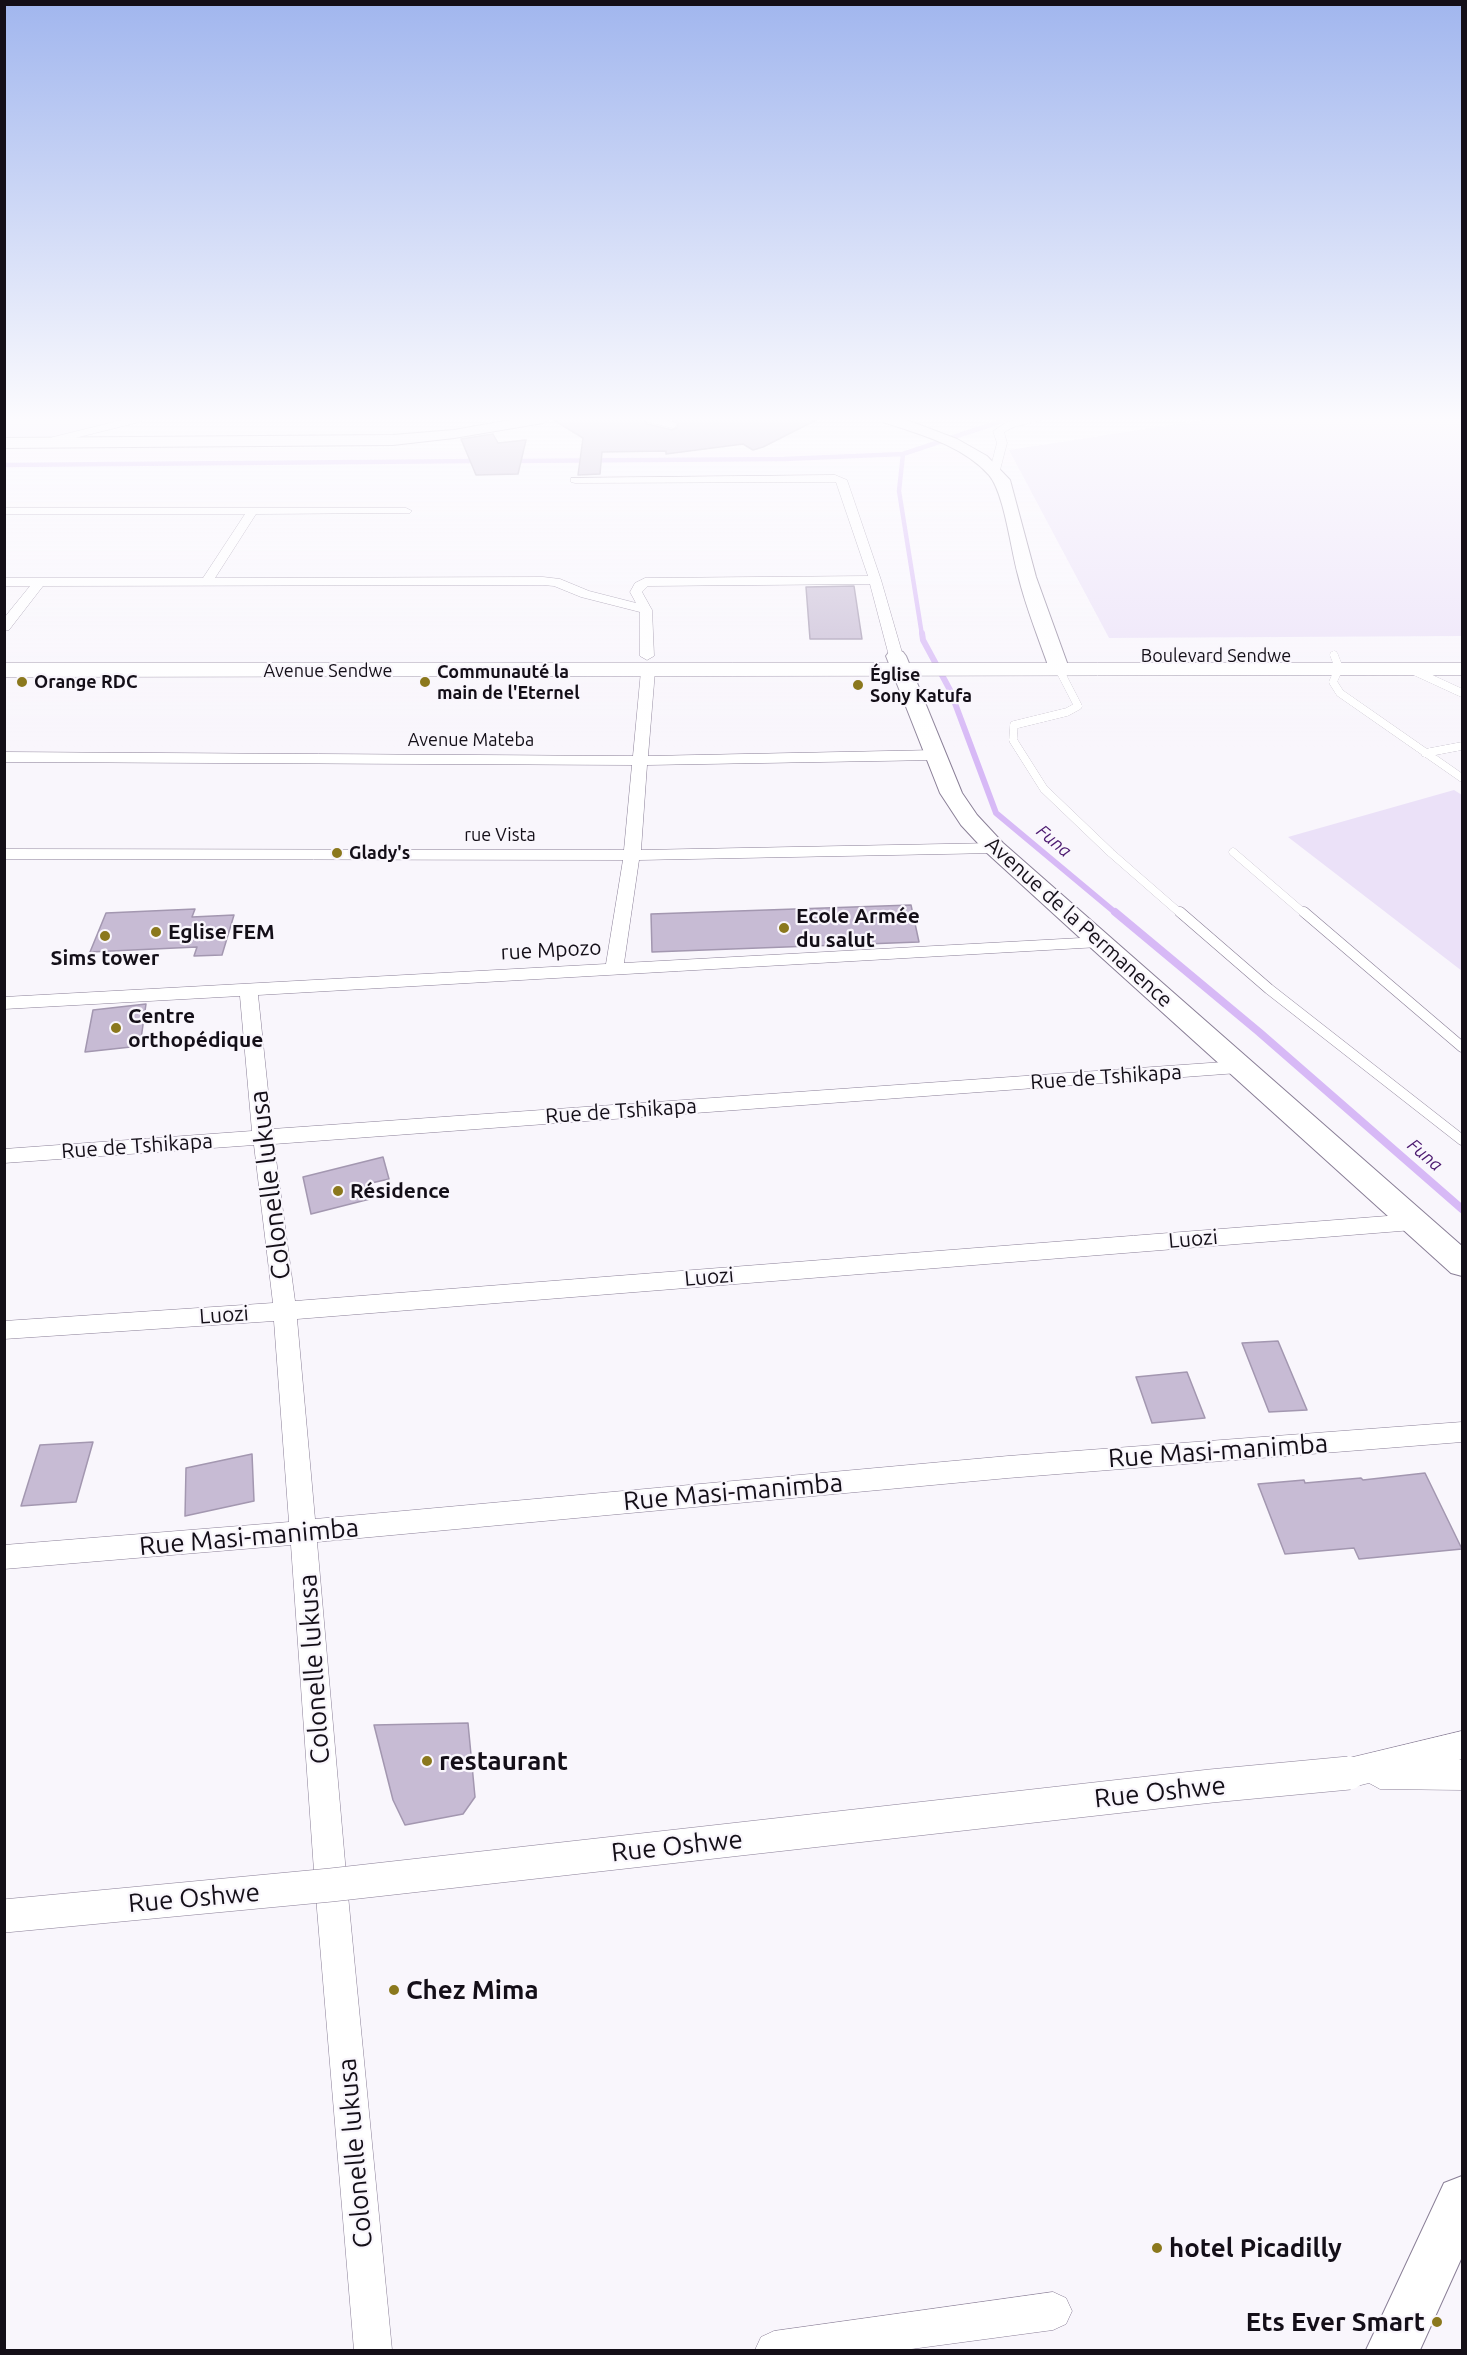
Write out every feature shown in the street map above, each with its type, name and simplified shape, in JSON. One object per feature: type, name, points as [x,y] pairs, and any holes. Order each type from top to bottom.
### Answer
[{"type":"highway","name":"Boulevard Sendwe","points":[[972,664],[1337,662],[1462,654]]},
{"type":"highway","name":"Avenue Sendwe","points":[[4,657],[647,664]]},
{"type":"highway","name":"Boulevard Sendwe","points":[[1337,662],[1411,669],[1462,669]]},
{"type":"highway","name":"Avenue Sendwe","points":[[4,670],[647,664],[972,664]]},
{"type":"main road","points":[[1015,529],[1027,578],[1058,664]]},
{"type":"main road","name":"Avenue de la Permanence","points":[[909,664],[936,755],[951,793],[969,820],[995,848],[1099,942],[1462,1264]]},
{"type":"main road","points":[[1394,2350],[1462,2201]]},
{"type":"street","points":[[207,581],[241,529]]},
{"type":"street","name":"Avenue de la Permanence","points":[[858,529],[875,580],[909,664]]},
{"type":"street","points":[[614,969],[632,855],[647,664],[646,610],[636,592],[639,586],[645,582],[875,580]]},
{"type":"street","points":[[4,582],[543,581],[556,582],[585,594],[646,610]]},
{"type":"street","points":[[4,627],[39,582]]},
{"type":"street","name":"Avenue Mateba","points":[[4,757],[639,761],[936,755]]},
{"type":"street","name":"rue Vista","points":[[4,854],[632,855],[995,848]]},
{"type":"street","name":"rue Mpozo","points":[[4,1003],[1099,942]]},
{"type":"street","name":"Colonelle lukusa","points":[[248,988],[263,1137],[285,1311],[331,1885],[373,2350]]},
{"type":"street","name":"Rue de Tshikapa","points":[[4,1156],[1238,1067]]},
{"type":"street","name":"Luozi","points":[[4,1330],[285,1311],[1413,1222]]},
{"type":"street","name":"Rue Masi-manimba","points":[[4,1557],[304,1532],[1008,1467],[1462,1432]]},
{"type":"street","points":[[1349,1773],[1462,1745]]},
{"type":"street","points":[[1349,1773],[1462,1775]]},
{"type":"street","name":"Rue Oshwe","points":[[4,1916],[331,1885],[1212,1786],[1349,1773]]},
{"type":"street","points":[[774,2350],[1053,2311]]},
{"type":"lane","points":[[1337,662],[1333,681],[1340,693],[1462,778]]},
{"type":"lane","points":[[1058,664],[1078,706],[1067,712],[1014,725],[1013,740],[1044,789],[1111,853],[1269,989],[1462,1140]]},
{"type":"lane","points":[[1411,669],[1462,693]]},
{"type":"lane","points":[[1425,753],[1462,746]]},
{"type":"lane","points":[[1233,852],[1462,1047]]},
{"type":"shaded area","points":[[1051,529],[1462,529],[1462,636],[1109,638]]},
{"type":"shaded area","points":[[1454,790],[1462,795],[1462,971],[1288,837]]},
{"type":"building","points":[[854,586],[862,639],[810,639],[806,587]]},
{"type":"building","name":"Ecole Armée du salut","points":[[911,905],[919,942],[652,952],[651,914]]},
{"type":"building","points":[[195,909],[192,917],[234,915],[222,955],[194,956],[197,947],[90,952],[106,913]]},
{"type":"building","name":"Centre orthopédique","points":[[146,1004],[140,1046],[85,1052],[93,1010]]},
{"type":"building","name":"Résidence","points":[[383,1157],[389,1179],[367,1184],[370,1199],[311,1214],[303,1177]]},
{"type":"building","points":[[1278,1341],[1307,1410],[1269,1412],[1242,1343]]},
{"type":"building","points":[[1187,1372],[1205,1418],[1152,1423],[1136,1377]]},
{"type":"building","points":[[93,1442],[76,1502],[21,1506],[40,1445]]},
{"type":"building","points":[[252,1454],[254,1501],[185,1516],[186,1468]]},
{"type":"building","points":[[1425,1473],[1462,1549],[1359,1559],[1354,1548],[1285,1554],[1258,1484],[1304,1480],[1305,1483],[1361,1478],[1363,1480]]},
{"type":"building","name":"restaurant","points":[[468,1723],[475,1797],[463,1814],[405,1825],[393,1800],[374,1725]]},
{"type":"waterway","name":"Funa","points":[[905,529],[922,635]]},
{"type":"waterway","name":"Funa","points":[[922,633],[923,640],[950,690],[996,813],[1117,914]]},
{"type":"waterway","name":"Funa","points":[[1115,912],[1259,1032],[1462,1209]]},
{"type":"place","name":"Orange RDC","points":[[22,682]]},
{"type":"place","name":"Communauté la main de l'Eternel","points":[[425,682]]},
{"type":"place","name":"Église Sony Katufa","points":[[858,685]]},
{"type":"place","name":"Glady's","points":[[337,853]]},
{"type":"place","name":"Ecole Armée du salut","points":[[784,928]]},
{"type":"place","name":"Eglise FEM","points":[[156,932]]},
{"type":"place","name":"Sims tower","points":[[105,936]]},
{"type":"place","name":"Centre orthopédique","points":[[116,1028]]},
{"type":"place","name":"Résidence","points":[[338,1191]]},
{"type":"place","name":"restaurant","points":[[427,1761]]},
{"type":"place","name":"Chez Mima","points":[[394,1990]]},
{"type":"place","name":"hotel Picadilly","points":[[1157,2248]]},
{"type":"place","name":"Ets Ever Smart","points":[[1437,2322]]}]
